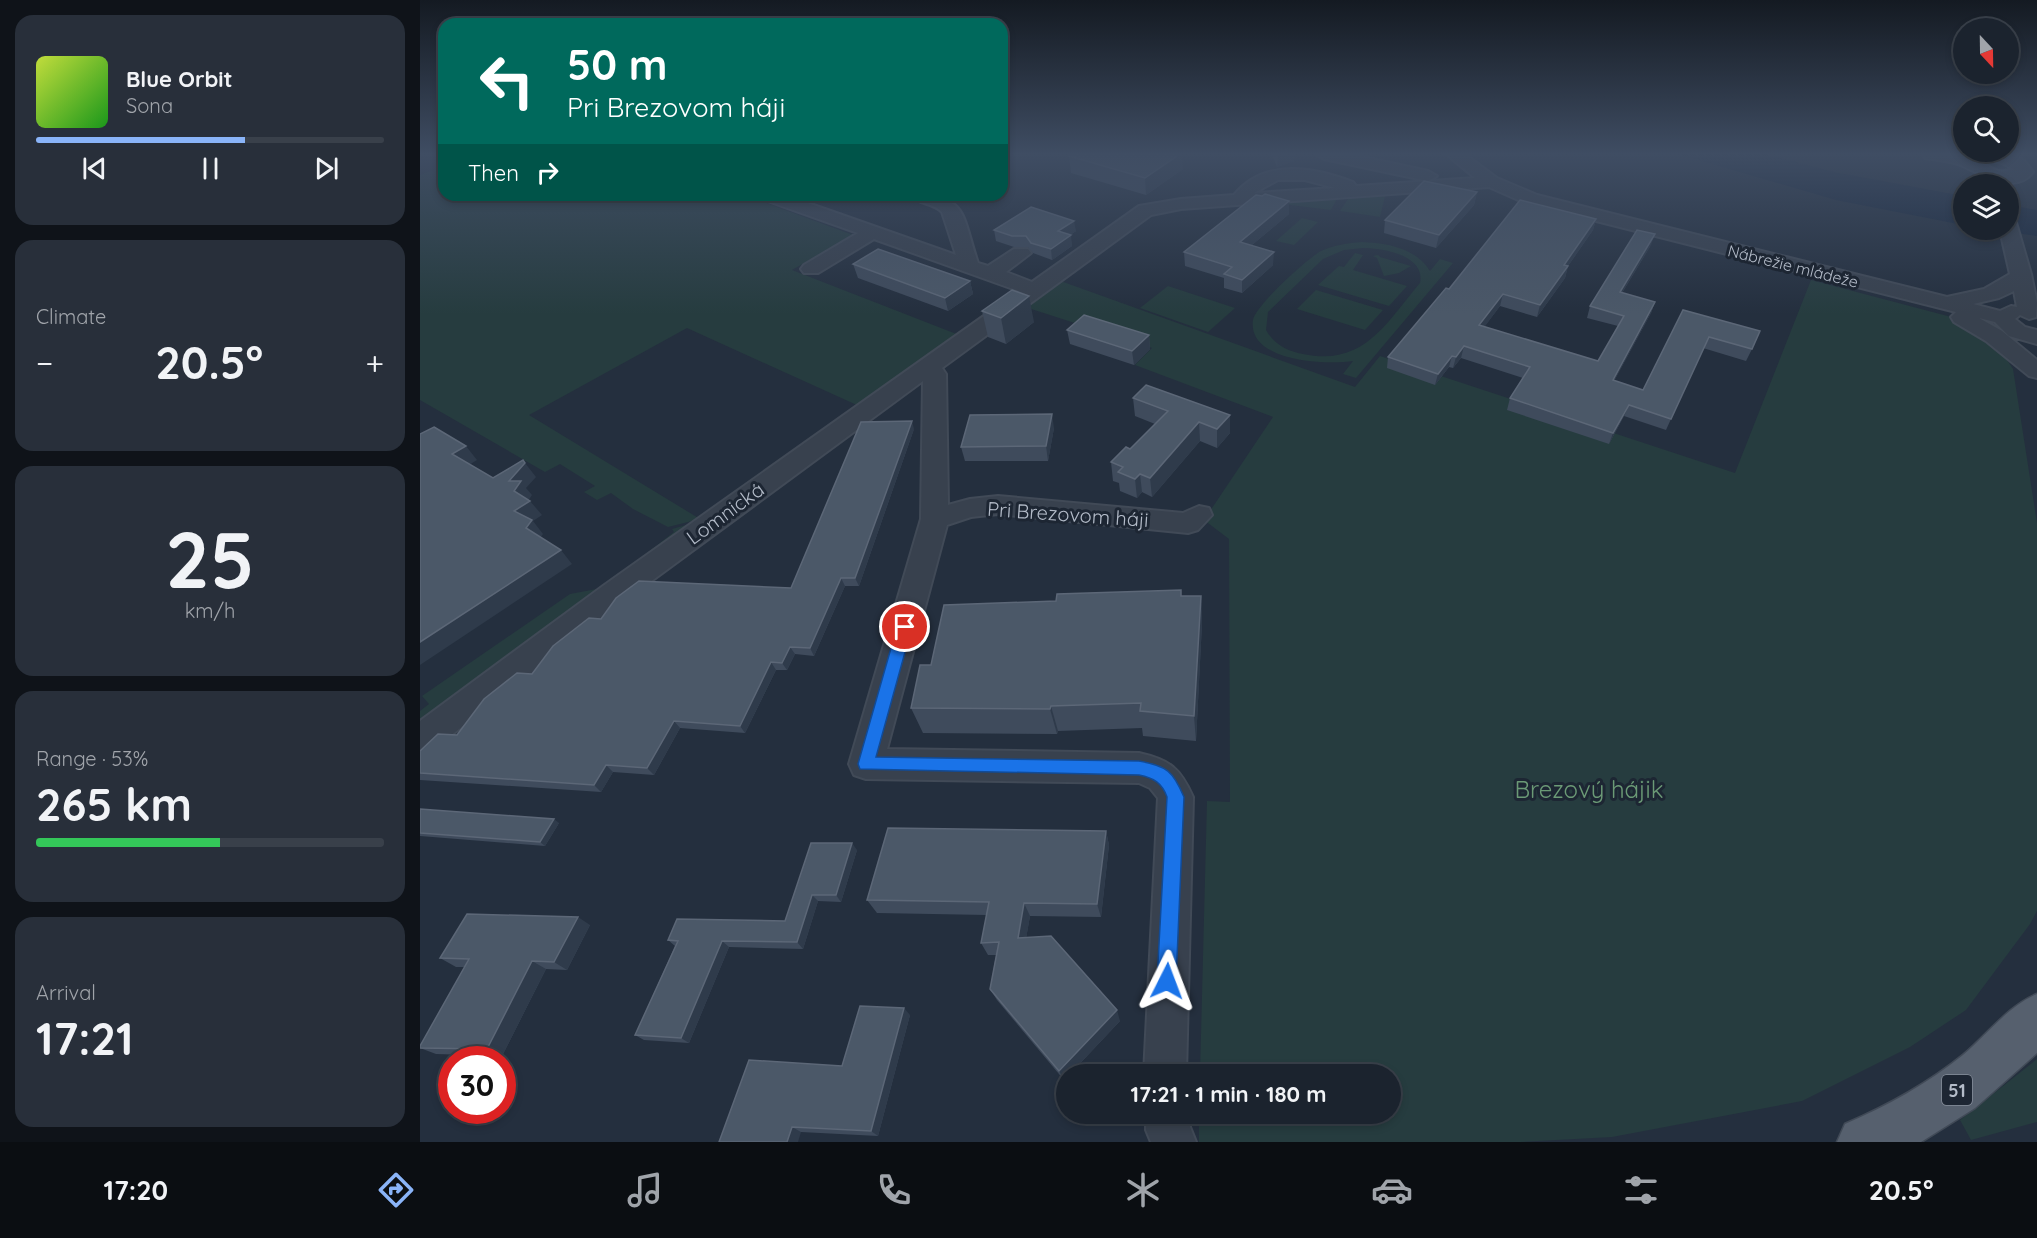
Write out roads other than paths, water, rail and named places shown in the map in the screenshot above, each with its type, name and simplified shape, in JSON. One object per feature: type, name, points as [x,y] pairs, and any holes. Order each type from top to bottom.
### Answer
[{"type":"main road","name":"51","points":[[1863,1142],[1896,1130],[1962,1087],[2022,1035],[2037,1018]]},
{"type":"street","points":[[803,207],[1033,290]]},
{"type":"street","points":[[947,207],[970,267]]},
{"type":"street","name":"Lomnická","points":[[420,740],[613,594],[926,367],[1124,224],[1145,210],[1157,207]]},
{"type":"street","name":"Nábrežie mládeže","points":[[1564,207],[2004,318],[2012,312],[2033,326]]},
{"type":"street","points":[[811,269],[873,232]]},
{"type":"street","points":[[2013,240],[2033,326],[2037,367]]},
{"type":"street","points":[[990,274],[1021,253]]},
{"type":"street","points":[[1922,298],[1952,301],[1992,296],[2021,274]]},
{"type":"street","points":[[2021,274],[2037,289]]},
{"type":"street","points":[[1922,298],[1981,327],[2037,371]]},
{"type":"street","points":[[926,367],[935,374],[935,519],[866,764],[1139,768],[1156,772],[1170,782],[1176,797],[1165,1061]]},
{"type":"street","name":"Pri Brezovom háji","points":[[935,519],[969,508],[998,506],[1188,523],[1199,515]]},
{"type":"street","points":[[1168,1124],[1168,1130],[1174,1142]]},
{"type":"water","points":[[1873,207],[1953,207],[1953,223]]},
{"type":"water","points":[[2019,207],[2037,210],[2037,236],[2019,234]]},
{"type":"park label","name":"Brezový hájik","points":[[1589,789]]}]
